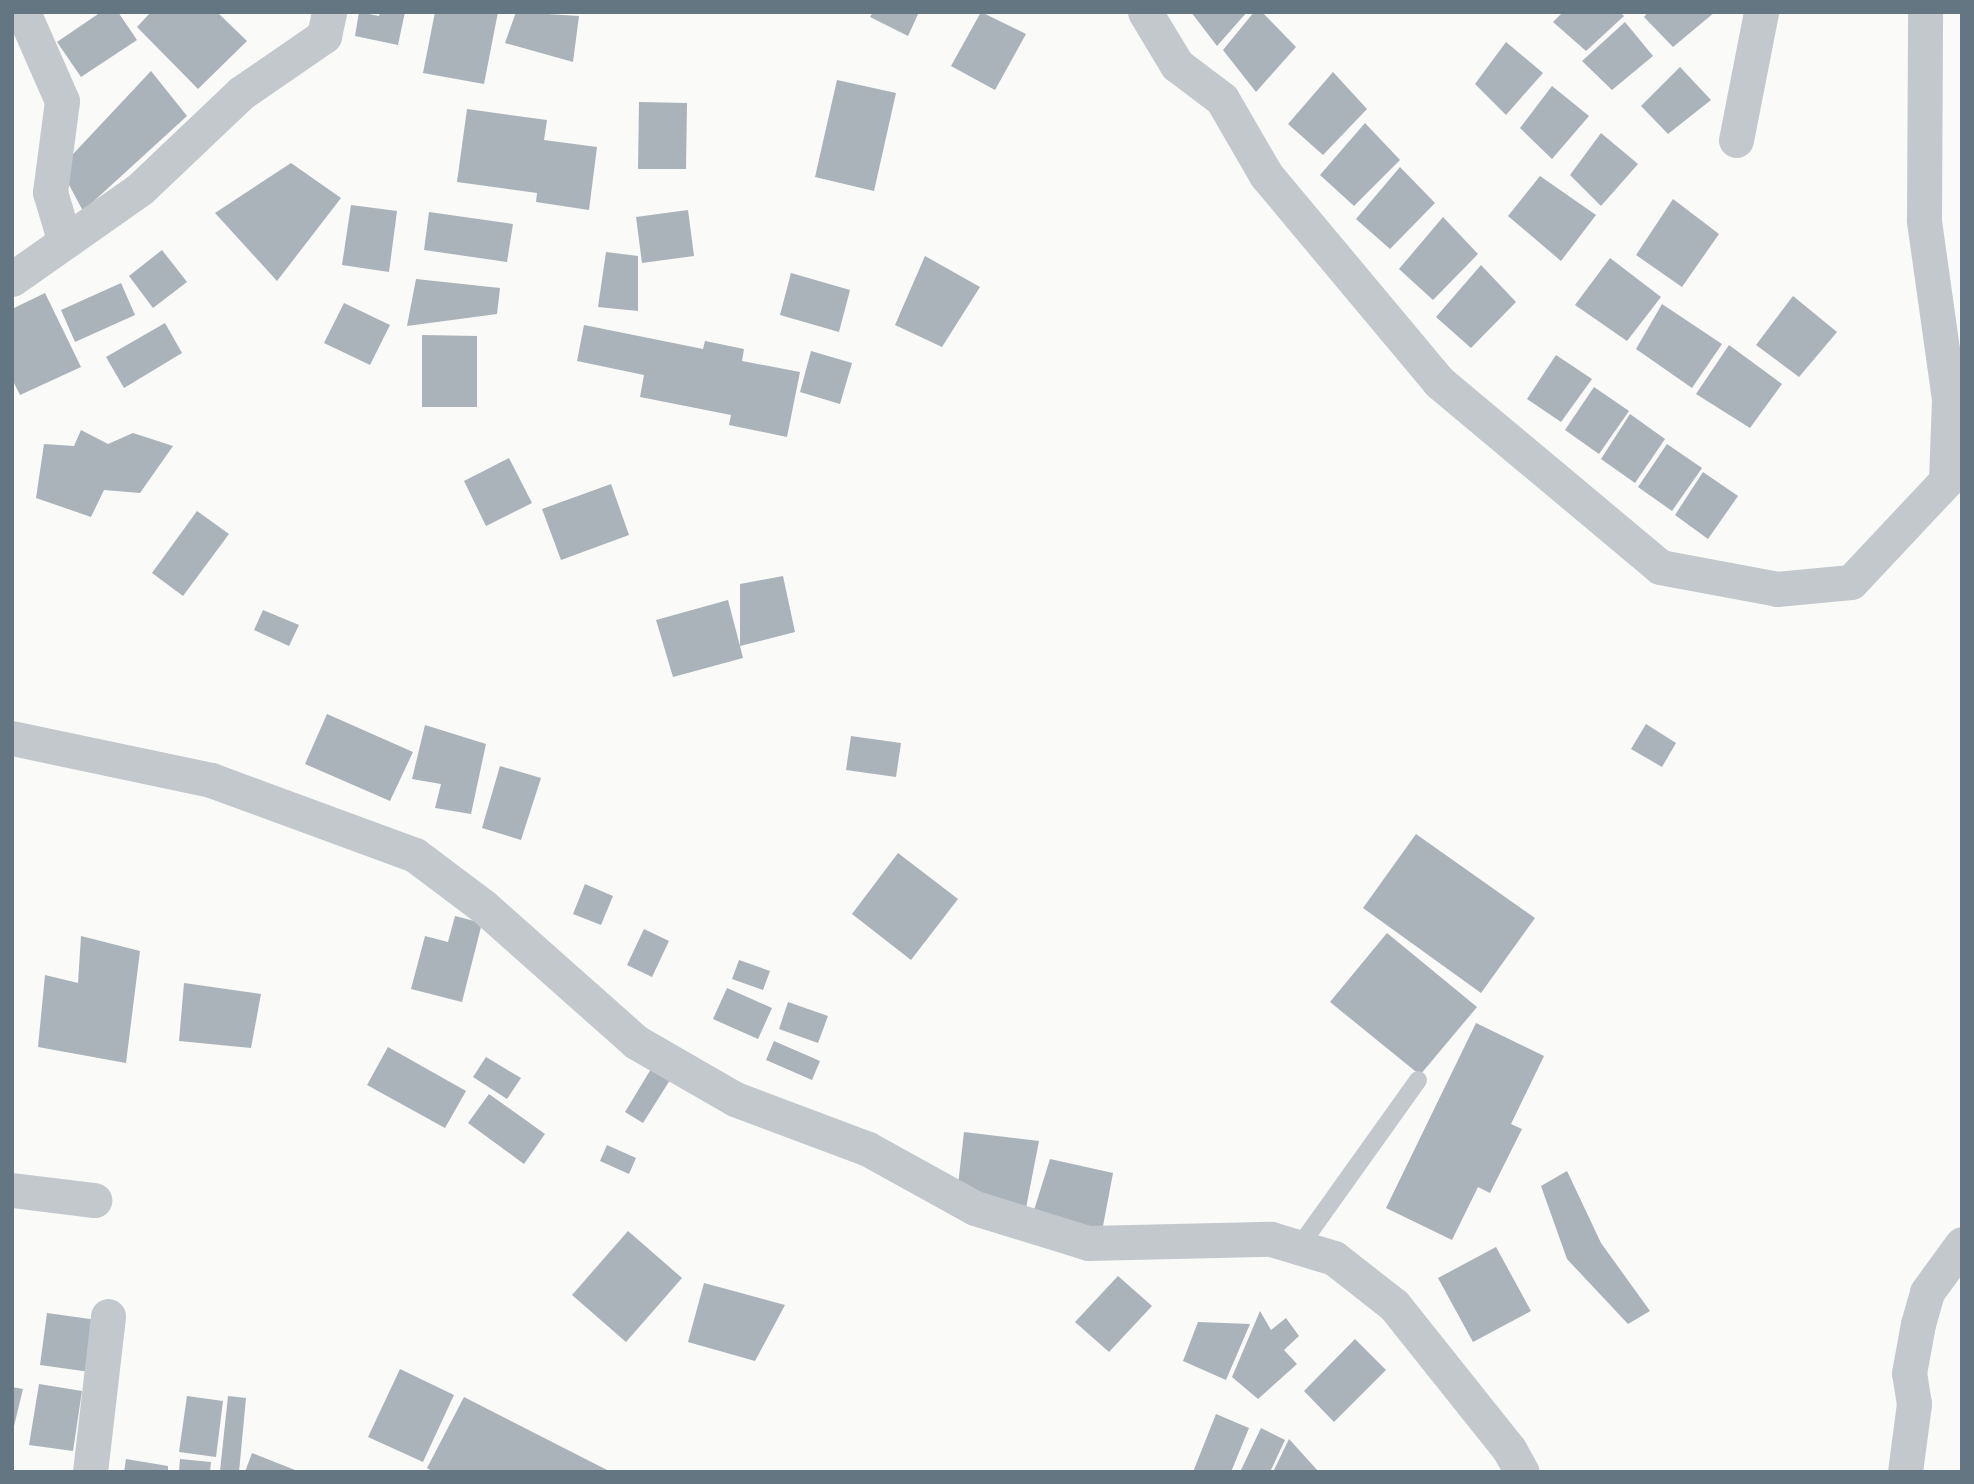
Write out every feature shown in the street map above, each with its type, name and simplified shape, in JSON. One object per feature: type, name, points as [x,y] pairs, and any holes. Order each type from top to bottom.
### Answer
[{"type":"street","points":[[23,12],[62,101],[50,192],[64,239]]},
{"type":"street","points":[[12,279],[64,239],[140,188],[241,93],[324,36],[329,12]]},
{"type":"street","points":[[1145,12],[1177,65],[1222,99],[1266,175],[1438,382],[1660,566],[1777,589],[1851,582],[1945,481],[1950,400],[1924,220],[1925,12]]},
{"type":"street","points":[[1736,141],[1761,12]]},
{"type":"street","points":[[12,738],[211,780],[415,855],[484,907],[636,1042],[735,1099],[868,1149],[975,1208],[1088,1243],[1271,1239],[1334,1258],[1394,1305],[1510,1449],[1522,1472]]},
{"type":"street","points":[[12,1190],[94,1200]]},
{"type":"street","points":[[1905,1472],[1914,1404],[1909,1373],[1927,1292],[1962,1244]]},
{"type":"street","points":[[90,1472],[108,1316]]},
{"type":"street","points":[[1909,1373],[1932,1472]]},
{"type":"lane","points":[[1298,1247],[1418,1080]]},
{"type":"building","points":[[101,12],[118,12],[137,40],[81,77],[57,42]]},
{"type":"building","points":[[151,12],[217,12],[247,41],[198,89],[137,27]]},
{"type":"building","points":[[359,12],[379,16],[380,12],[405,12],[398,45],[355,36]]},
{"type":"building","points":[[435,12],[498,12],[484,84],[423,73]]},
{"type":"building","points":[[516,12],[579,16],[573,62],[505,43]]},
{"type":"building","points":[[873,12],[919,12],[908,36],[870,17]]},
{"type":"building","points":[[981,12],[1026,34],[995,90],[951,66]]},
{"type":"building","points":[[1191,12],[1247,12],[1217,46]]},
{"type":"building","points":[[1254,12],[1262,12],[1296,47],[1256,92],[1223,50]]},
{"type":"building","points":[[1563,12],[1620,12],[1624,16],[1586,51],[1553,22]]},
{"type":"building","points":[[1648,12],[1715,12],[1673,47],[1644,17]]},
{"type":"building","points":[[1625,22],[1653,56],[1612,90],[1582,61]]},
{"type":"building","points":[[1506,42],[1543,73],[1506,115],[1475,84]]},
{"type":"building","points":[[1680,67],[1711,100],[1668,134],[1641,106]]},
{"type":"building","points":[[151,71],[187,116],[83,211],[60,168]]},
{"type":"building","points":[[1333,72],[1367,109],[1323,155],[1288,124]]},
{"type":"building","points":[[837,80],[896,93],[874,191],[815,177]]},
{"type":"building","points":[[1552,86],[1589,116],[1552,159],[1520,128]]},
{"type":"building","points":[[639,102],[687,103],[686,169],[638,169]]},
{"type":"building","points":[[467,109],[547,120],[544,140],[597,147],[589,210],[536,202],[537,193],[457,182]]},
{"type":"building","points":[[1365,123],[1400,160],[1354,206],[1320,175]]},
{"type":"building","points":[[1601,133],[1638,164],[1601,206],[1570,175]]},
{"type":"building","points":[[291,163],[341,198],[277,281],[215,213]]},
{"type":"building","points":[[1400,167],[1435,203],[1390,249],[1356,219]]},
{"type":"building","points":[[1540,176],[1596,215],[1561,261],[1508,216]]},
{"type":"building","points":[[1673,199],[1719,234],[1682,287],[1636,255]]},
{"type":"building","points":[[351,205],[397,211],[389,272],[342,265]]},
{"type":"building","points":[[688,210],[694,256],[642,263],[636,217]]},
{"type":"building","points":[[429,212],[513,224],[507,262],[424,250]]},
{"type":"building","points":[[1443,217],[1478,254],[1433,300],[1399,269]]},
{"type":"building","points":[[162,250],[187,282],[153,308],[129,276]]},
{"type":"building","points":[[606,252],[638,256],[638,311],[598,307]]},
{"type":"building","points":[[925,256],[980,287],[942,347],[895,325]]},
{"type":"building","points":[[1610,258],[1661,297],[1627,341],[1575,305]]},
{"type":"building","points":[[1481,265],[1516,302],[1471,348],[1436,317]]},
{"type":"building","points":[[791,273],[850,290],[839,332],[780,315]]},
{"type":"building","points":[[416,279],[500,288],[497,314],[407,326]]},
{"type":"building","points":[[121,283],[135,315],[75,342],[61,310]]},
{"type":"building","points":[[45,293],[81,367],[20,395],[12,379],[12,309]]},
{"type":"building","points":[[1793,296],[1837,332],[1799,377],[1756,345]]},
{"type":"building","points":[[344,303],[390,325],[370,365],[324,343]]},
{"type":"building","points":[[1662,304],[1722,344],[1692,388],[1636,349]]},
{"type":"building","points":[[165,323],[182,353],[124,388],[106,357]]},
{"type":"building","points":[[584,325],[703,349],[705,341],[744,349],[742,361],[800,372],[787,437],[729,425],[731,415],[640,397],[644,375],[577,361]]},
{"type":"building","points":[[422,335],[477,336],[477,407],[422,407]]},
{"type":"building","points":[[1729,345],[1782,384],[1750,428],[1696,394]]},
{"type":"building","points":[[811,351],[852,363],[840,404],[800,392]]},
{"type":"building","points":[[1556,355],[1592,379],[1561,422],[1527,399]]},
{"type":"building","points":[[1594,387],[1629,411],[1599,454],[1565,430]]},
{"type":"building","points":[[1630,414],[1665,439],[1635,483],[1601,459]]},
{"type":"building","points":[[81,430],[108,444],[133,433],[173,446],[140,493],[104,490],[91,517],[36,498],[44,444],[74,446]]},
{"type":"building","points":[[1667,444],[1702,468],[1672,511],[1638,487]]},
{"type":"building","points":[[509,458],[532,503],[486,526],[464,481]]},
{"type":"building","points":[[1703,472],[1738,496],[1708,539],[1675,515]]},
{"type":"building","points":[[611,484],[629,535],[561,560],[542,509]]},
{"type":"building","points":[[197,511],[229,534],[183,596],[152,573]]},
{"type":"building","points":[[783,576],[795,632],[740,646],[740,584]]},
{"type":"building","points":[[728,600],[743,658],[673,677],[656,620]]},
{"type":"building","points":[[263,610],[299,625],[289,646],[254,630]]},
{"type":"building","points":[[327,714],[413,752],[390,801],[305,764]]},
{"type":"building","points":[[1646,724],[1676,743],[1662,767],[1631,749]]},
{"type":"building","points":[[425,725],[486,744],[471,814],[435,808],[441,784],[412,779]]},
{"type":"building","points":[[851,736],[901,743],[896,777],[846,770]]},
{"type":"building","points":[[500,766],[541,778],[521,840],[482,828]]},
{"type":"building","points":[[1416,834],[1535,918],[1481,993],[1363,908]]},
{"type":"building","points":[[898,853],[958,899],[911,960],[852,914]]},
{"type":"building","points":[[585,884],[613,896],[601,925],[573,914]]},
{"type":"building","points":[[455,916],[482,923],[462,1002],[411,989],[425,936],[448,942]]},
{"type":"building","points":[[644,929],[669,941],[652,977],[627,965]]},
{"type":"building","points":[[1387,933],[1477,1007],[1420,1075],[1330,1002]]},
{"type":"building","points":[[81,936],[140,951],[126,1063],[38,1047],[45,975],[78,983]]},
{"type":"building","points":[[739,960],[770,971],[763,990],[732,979]]},
{"type":"building","points":[[184,983],[261,994],[251,1048],[179,1041]]},
{"type":"building","points":[[727,988],[772,1008],[758,1039],[713,1019]]},
{"type":"building","points":[[788,1002],[828,1016],[818,1043],[779,1029]]},
{"type":"building","points":[[1476,1023],[1544,1056],[1511,1124],[1522,1129],[1490,1193],[1478,1187],[1452,1240],[1386,1208]]},
{"type":"building","points":[[774,1041],[820,1061],[812,1080],[766,1060]]},
{"type":"building","points":[[388,1047],[466,1091],[445,1128],[367,1085]]},
{"type":"building","points":[[486,1057],[521,1078],[507,1099],[473,1077]]},
{"type":"building","points":[[651,1069],[670,1080],[643,1123],[625,1112]]},
{"type":"building","points":[[489,1094],[545,1134],[524,1164],[468,1123]]},
{"type":"building","points":[[964,1132],[1039,1141],[1026,1208],[957,1194]]},
{"type":"building","points":[[607,1145],[636,1158],[629,1174],[600,1161]]},
{"type":"building","points":[[1050,1159],[1113,1173],[1100,1242],[1030,1223]]},
{"type":"building","points":[[1567,1171],[1601,1243],[1650,1311],[1628,1324],[1567,1259],[1541,1186]]},
{"type":"building","points":[[628,1231],[682,1278],[626,1342],[572,1295]]},
{"type":"building","points":[[1496,1247],[1531,1311],[1473,1342],[1438,1278]]},
{"type":"building","points":[[1118,1276],[1152,1306],[1109,1352],[1075,1322]]},
{"type":"building","points":[[704,1283],[785,1305],[755,1361],[688,1342]]},
{"type":"building","points":[[1260,1311],[1271,1330],[1286,1318],[1299,1336],[1284,1350],[1297,1364],[1258,1399],[1232,1377]]},
{"type":"building","points":[[47,1313],[97,1320],[90,1372],[40,1365]]},
{"type":"building","points":[[1198,1322],[1250,1324],[1226,1380],[1183,1361]]},
{"type":"building","points":[[1355,1339],[1386,1370],[1334,1422],[1304,1391]]},
{"type":"building","points":[[400,1369],[454,1395],[423,1462],[368,1437]]},
{"type":"building","points":[[39,1384],[82,1391],[73,1451],[29,1445]]},
{"type":"building","points":[[12,1387],[23,1389],[13,1430],[12,1430]]},
{"type":"building","points":[[187,1396],[223,1401],[216,1457],[179,1452]]},
{"type":"building","points":[[228,1396],[246,1398],[239,1472],[220,1471]]},
{"type":"building","points":[[464,1397],[611,1472],[433,1472],[427,1468]]},
{"type":"building","points":[[1216,1414],[1249,1428],[1231,1472],[1193,1472]]},
{"type":"building","points":[[1261,1428],[1285,1440],[1270,1472],[1240,1472]]},
{"type":"building","points":[[1289,1439],[1319,1472],[1273,1472]]},
{"type":"building","points":[[252,1453],[300,1472],[245,1472]]},
{"type":"building","points":[[126,1459],[168,1466],[168,1472],[124,1472]]},
{"type":"building","points":[[180,1459],[211,1462],[210,1472],[179,1472]]}]
